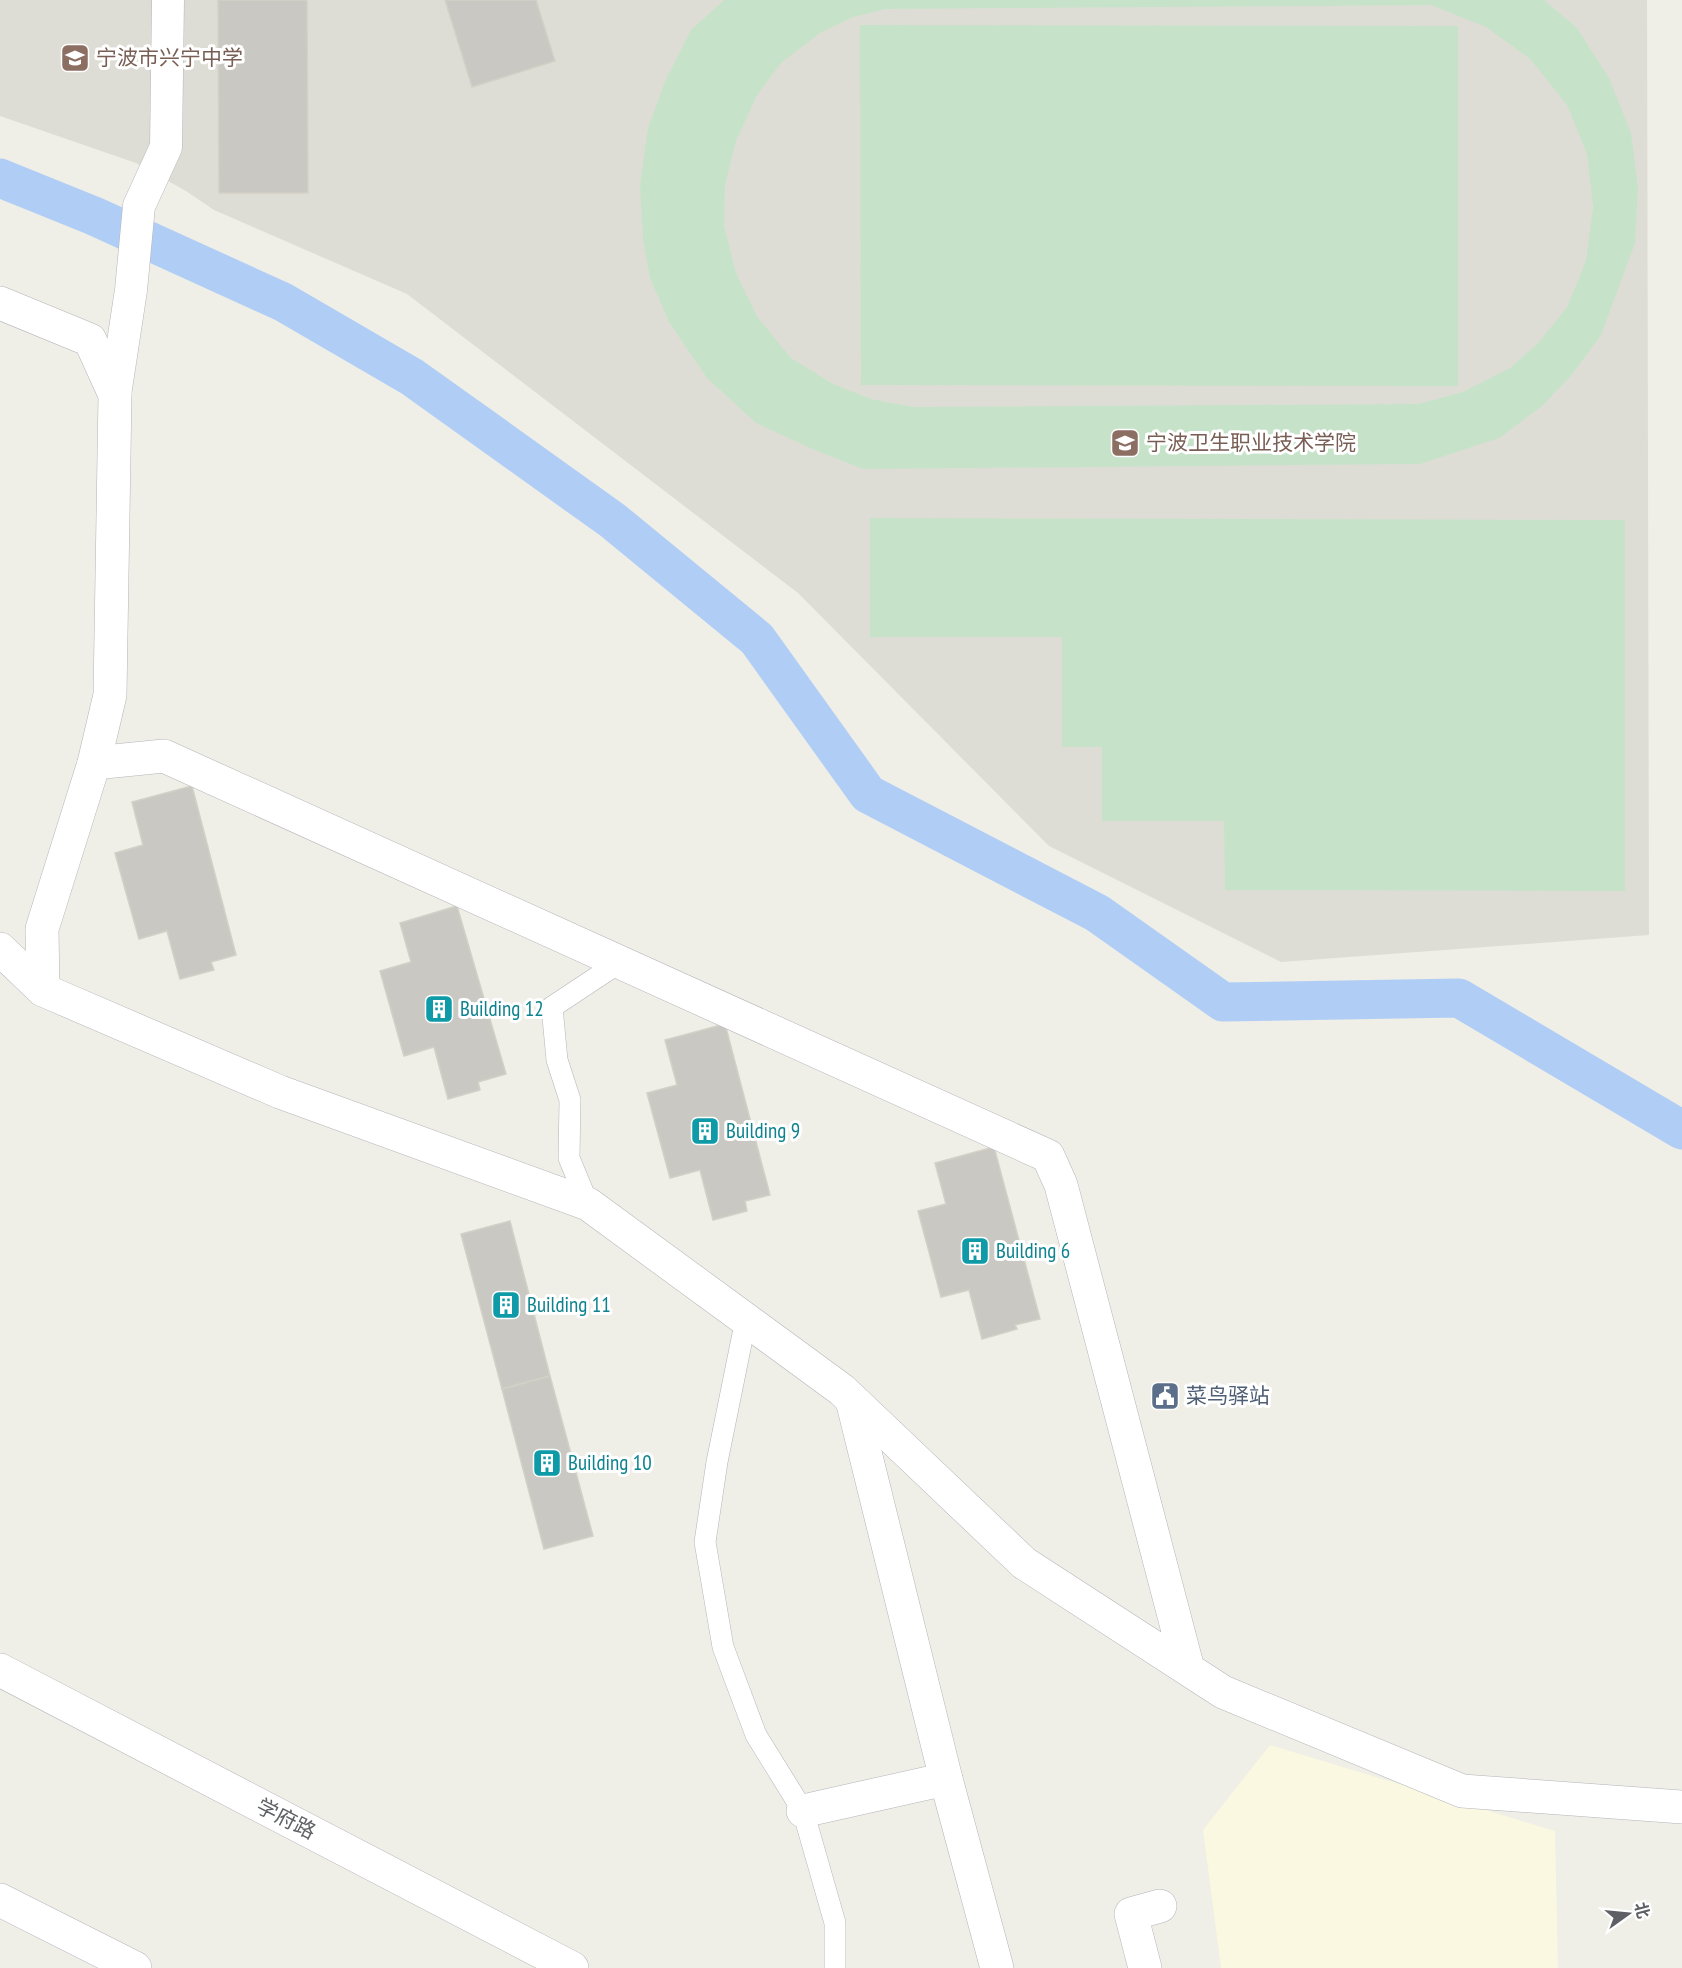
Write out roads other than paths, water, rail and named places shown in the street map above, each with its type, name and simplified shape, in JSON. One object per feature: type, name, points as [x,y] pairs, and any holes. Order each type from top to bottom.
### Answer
[{"type":"street","points":[[43,990],[42,929],[94,763],[110,695],[115,395],[131,290],[139,206],[166,147],[168,0]]},
{"type":"street","points":[[0,303],[90,340],[115,395]]},
{"type":"street","points":[[94,763],[164,756],[1048,1156],[1061,1185],[1188,1669]]},
{"type":"street","points":[[0,949],[43,990],[280,1092],[588,1204],[842,1390],[1024,1563],[1223,1692],[1462,1791],[1682,1807]]},
{"type":"street","points":[[852,1400],[946,1779],[997,1968]]},
{"type":"street","name":"学府路","points":[[0,1671],[572,1968]]},
{"type":"street","points":[[803,1811],[946,1779]]},
{"type":"street","points":[[0,1900],[135,1968]]},
{"type":"street","points":[[1145,1968],[1131,1914],[1160,1906]]},
{"type":"lane","points":[[588,1204],[569,1158],[570,1100],[557,1060],[552,1007],[620,962]]},
{"type":"lane","points":[[746,1319],[717,1462],[705,1542],[723,1647],[756,1735],[803,1811],[835,1923],[835,1968]]},
{"type":"waterway","points":[[0,178],[94,216],[283,302],[412,377],[612,520],[757,639],[868,794],[1097,913],[1223,1002],[1459,998],[1682,1130]]},
{"type":"place","name":"宁波市兴宁中学","points":[[75,58]]},
{"type":"place","name":"宁波卫生职业技术学院","points":[[1125,443]]},
{"type":"place","name":"Building 12","points":[[439,1009]]},
{"type":"place","name":"Building 9","points":[[705,1131]]},
{"type":"place","name":"Building 6","points":[[975,1251]]},
{"type":"place","name":"Building 11","points":[[506,1305]]},
{"type":"place","name":"菜鸟驿站","points":[[1165,1396]]},
{"type":"place","name":"Building 10","points":[[547,1463]]}]
